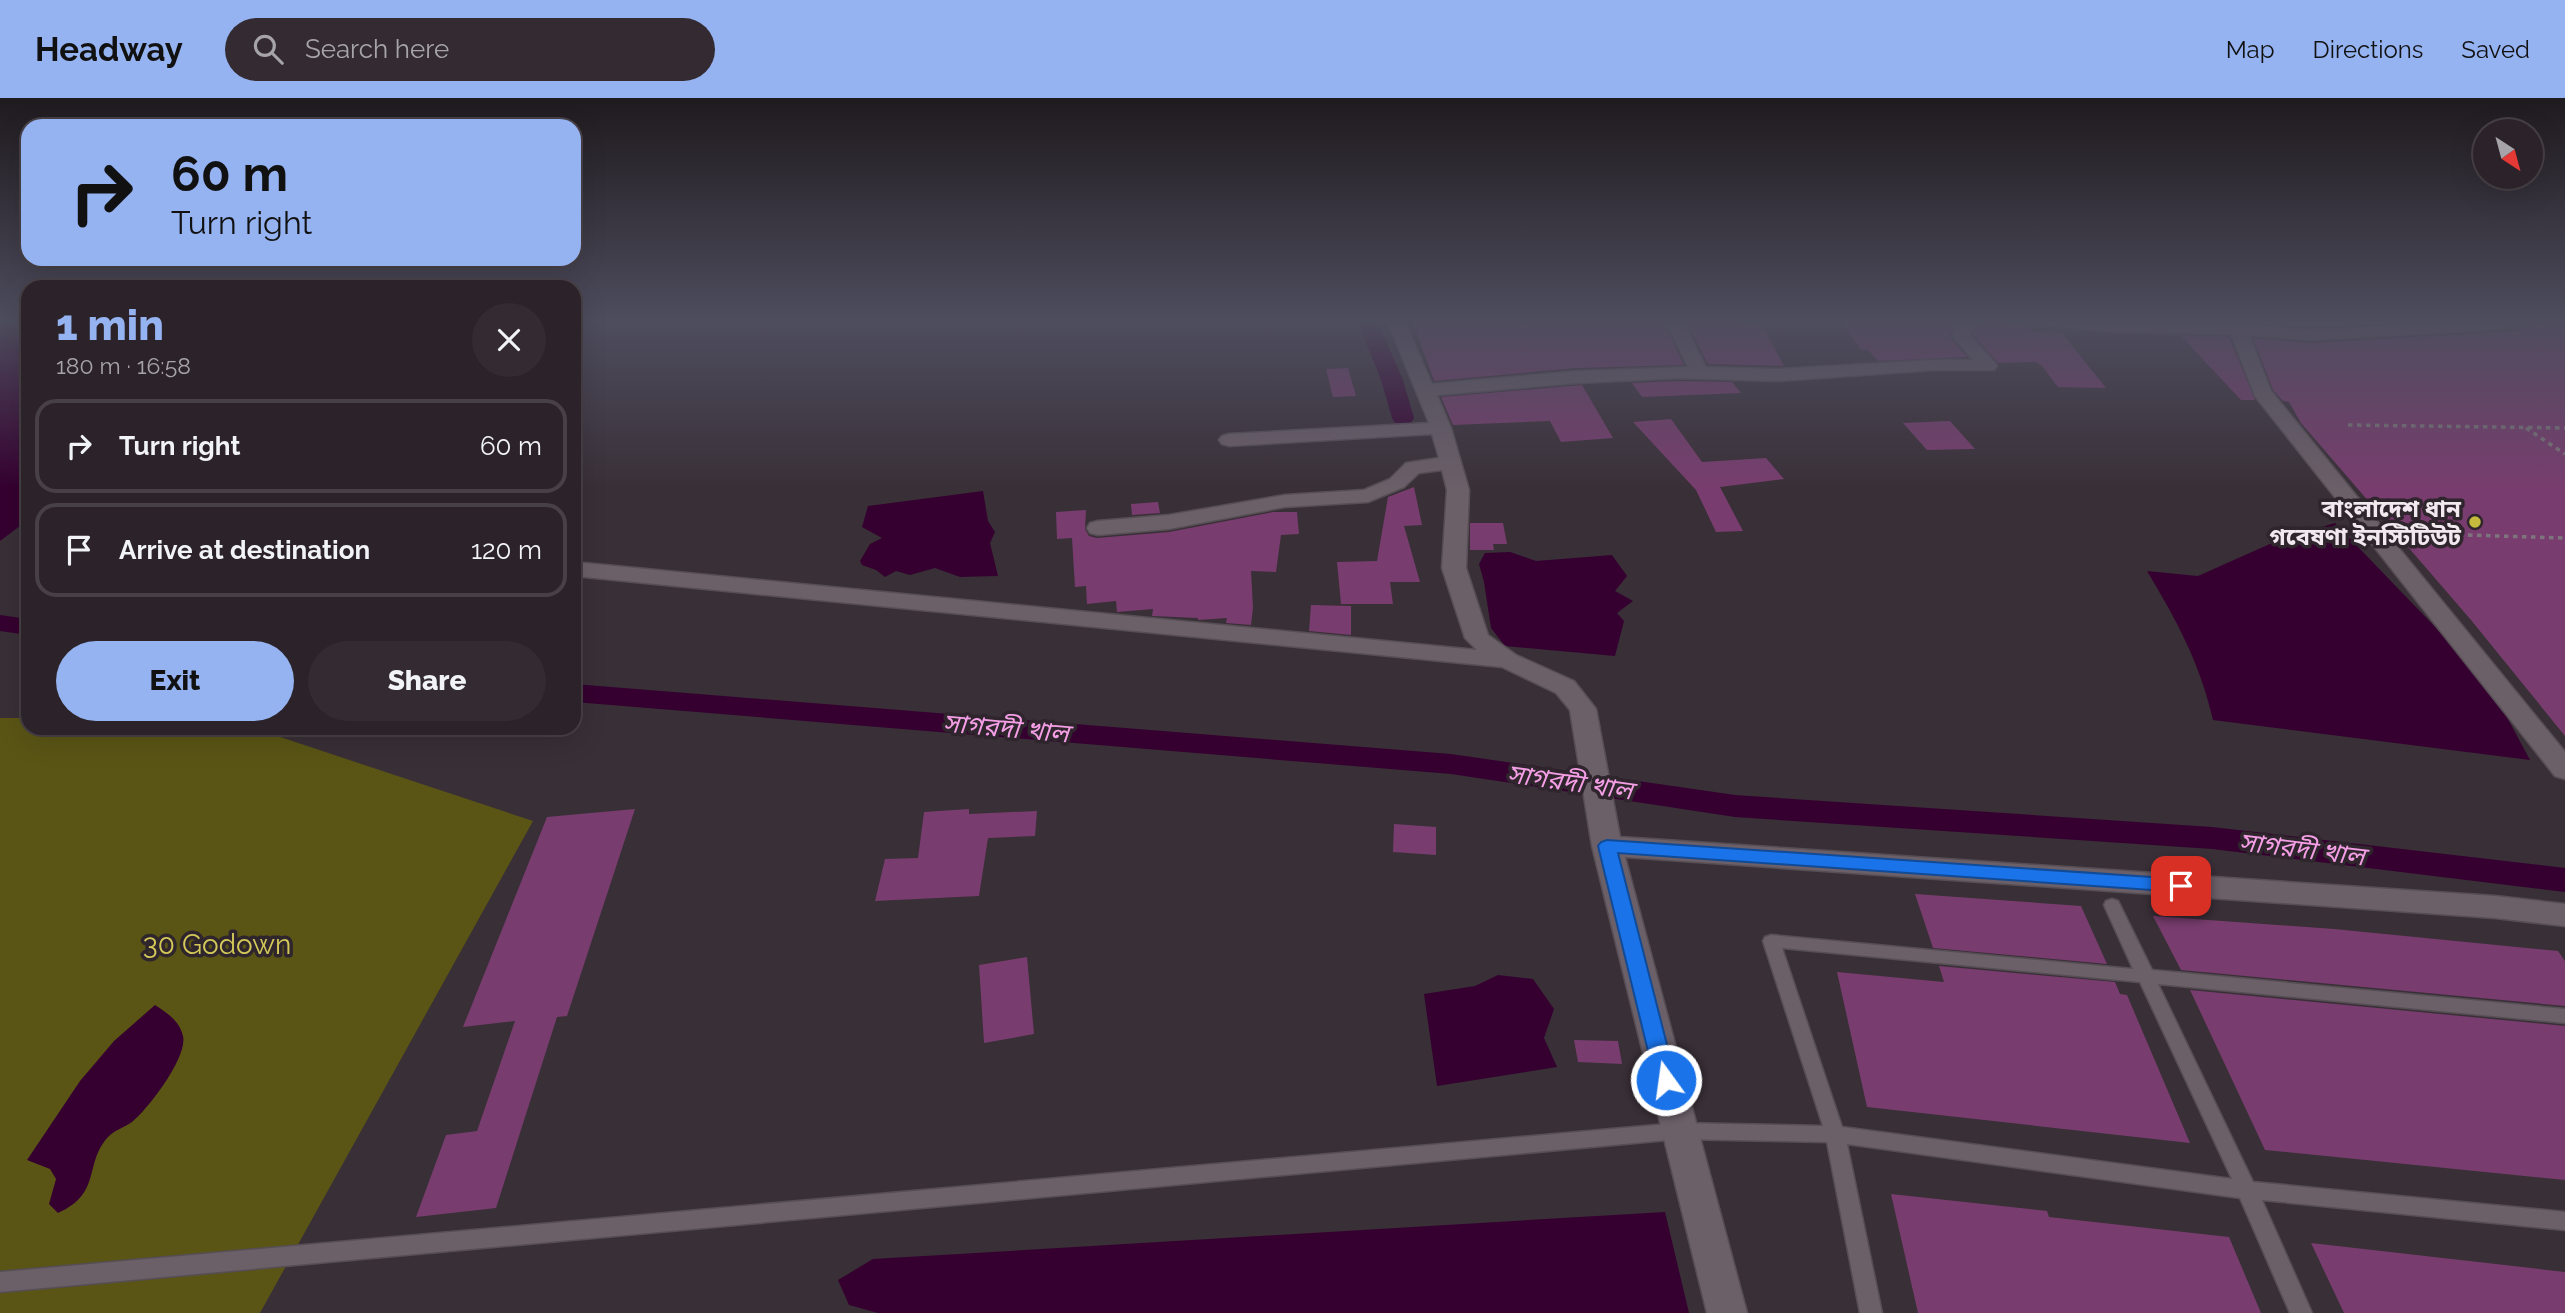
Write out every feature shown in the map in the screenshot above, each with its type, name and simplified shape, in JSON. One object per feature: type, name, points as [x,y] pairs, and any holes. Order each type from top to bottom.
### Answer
[{"type":"street","points":[[1418,377],[1441,428],[1458,489],[1454,568],[1477,638],[1507,660],[1565,687],[1583,709],[1606,838],[1727,1313]]},
{"type":"street","points":[[1424,390],[1505,385],[1529,379],[1595,377]]},
{"type":"street","points":[[2256,377],[2262,392],[2565,770]]},
{"type":"street","points":[[1229,440],[1441,428]]},
{"type":"street","points":[[1098,528],[1169,522],[1285,501],[1368,496],[1397,482],[1413,467],[1451,463]]},
{"type":"street","points":[[581,570],[1507,660]]},
{"type":"street","points":[[1606,838],[2495,907],[2565,915]]},
{"type":"lane","points":[[2112,905],[2247,1189],[2301,1313]]},
{"type":"lane","points":[[1871,1313],[1835,1134],[1771,941],[2565,1016]]},
{"type":"lane","points":[[0,1282],[1679,1132],[1835,1134],[2247,1189],[2565,1221]]},
{"type":"path","points":[[2348,425],[2565,428]]},
{"type":"path","points":[[2526,427],[2565,454]]},
{"type":"path","points":[[2432,534],[2565,538]]},
{"type":"green space","name":"30 Godown","points":[[0,718],[21,718],[21,735],[274,735],[533,821],[260,1313],[0,1313]]},
{"type":"shaded area","points":[[0,377],[21,377],[21,525],[0,541]]},
{"type":"shaded area","points":[[983,491],[988,521],[995,532],[990,543],[998,576],[960,577],[935,568],[910,575],[896,571],[885,577],[862,565],[860,561],[870,544],[882,538],[862,527],[868,506]]},
{"type":"shaded area","points":[[2335,523],[2488,682],[2530,760],[2213,720],[2208,699],[2186,643],[2147,571],[2198,576],[2281,539]]},
{"type":"shaded area","points":[[1510,552],[1536,561],[1612,555],[1627,576],[1615,591],[1633,601],[1617,613],[1624,621],[1615,656],[1505,646],[1491,628],[1479,564],[1485,553]]},
{"type":"shaded area","points":[[1498,975],[1533,979],[1554,1009],[1544,1038],[1557,1067],[1437,1086],[1424,994],[1475,986]]},
{"type":"shaded area","points":[[155,1005],[172,1018],[183,1036],[183,1045],[173,1069],[147,1106],[132,1122],[111,1134],[101,1146],[87,1187],[72,1205],[58,1213],[49,1204],[56,1179],[50,1169],[27,1160],[80,1081],[114,1041]]},
{"type":"shaded area","points":[[1665,1212],[1689,1313],[878,1313],[849,1305],[838,1280],[873,1259]]},
{"type":"building","points":[[1328,377],[1350,377],[1356,396],[1333,397]]},
{"type":"building","points":[[1432,377],[1481,377],[1434,381]]},
{"type":"building","points":[[2050,377],[2097,377],[2106,388],[2058,387]]},
{"type":"building","points":[[2219,377],[2245,377],[2255,400],[2241,400]]},
{"type":"building","name":"বাংলাদেশ ধান গবেষণা ইনস্টিটিউট","points":[[2268,377],[2565,377],[2565,736],[2471,620],[2301,423],[2289,402],[2283,401],[2273,390]]},
{"type":"building","points":[[1732,382],[1741,393],[1642,397],[1632,383]]},
{"type":"building","points":[[1582,385],[1613,438],[1561,442],[1550,421],[1453,425],[1441,397]]},
{"type":"building","points":[[1671,419],[1702,462],[1766,458],[1784,479],[1720,487],[1743,531],[1716,532],[1696,490],[1633,422]]},
{"type":"building","points":[[1950,421],[1975,449],[1927,450],[1903,423]]},
{"type":"building","points":[[1414,487],[1422,525],[1404,526],[1420,582],[1390,582],[1393,604],[1341,604],[1337,562],[1377,561],[1388,497]]},
{"type":"building","points":[[1158,502],[1160,513],[1132,515],[1131,504]]},
{"type":"building","points":[[1086,510],[1085,529],[1089,536],[1097,538],[1169,532],[1273,512],[1297,512],[1299,534],[1281,535],[1276,572],[1251,571],[1251,625],[1226,623],[1227,618],[1198,620],[1152,616],[1153,609],[1117,612],[1116,601],[1087,604],[1086,586],[1075,587],[1072,538],[1057,539],[1056,512]]},
{"type":"building","points":[[1470,523],[1503,523],[1507,544],[1493,544],[1494,550],[1470,550]]},
{"type":"building","points":[[1311,605],[1351,606],[1351,635],[1309,631]]},
{"type":"building","points":[[635,809],[567,1016],[557,1017],[496,1208],[416,1217],[446,1135],[477,1131],[515,1021],[463,1027],[547,817]]},
{"type":"building","points":[[969,809],[969,814],[1037,811],[1035,836],[988,838],[979,896],[875,901],[885,859],[918,858],[924,812]]},
{"type":"building","points":[[1394,824],[1436,827],[1436,855],[1393,852]]},
{"type":"building","points":[[1915,894],[2081,906],[2107,964],[1933,948]]},
{"type":"building","points":[[2153,916],[2334,929],[2558,951],[2565,961],[2565,1006],[2181,970]]},
{"type":"building","points":[[1027,957],[1034,1034],[984,1043],[979,965]]},
{"type":"building","points":[[1939,966],[2115,982],[2120,994],[2127,995],[2190,1143],[1867,1107],[1837,972],[1944,982]]},
{"type":"building","points":[[2190,990],[2565,1026],[2565,1180],[2265,1150]]},
{"type":"building","points":[[1574,1040],[1618,1041],[1622,1064],[1578,1062]]},
{"type":"building","points":[[1891,1194],[2047,1211],[2049,1217],[2229,1237],[2261,1313],[1918,1313]]},
{"type":"building","points":[[2311,1243],[2565,1272],[2565,1313],[2344,1313]]},
{"type":"waterway","points":[[1391,377],[1403,418]]},
{"type":"waterway","name":"সাগরদী খাল","points":[[0,623],[21,626]]},
{"type":"waterway","name":"সাগরদী খাল","points":[[581,694],[1451,764],[1735,806],[2212,838],[2565,880]]},
{"type":"place","name":"বাংলাদেশ ধান গবেষণা ইনস্টিটিউট","points":[[2475,522]]},
{"type":"route","points":[[1666,1080],[1607,846],[2181,886]]}]
